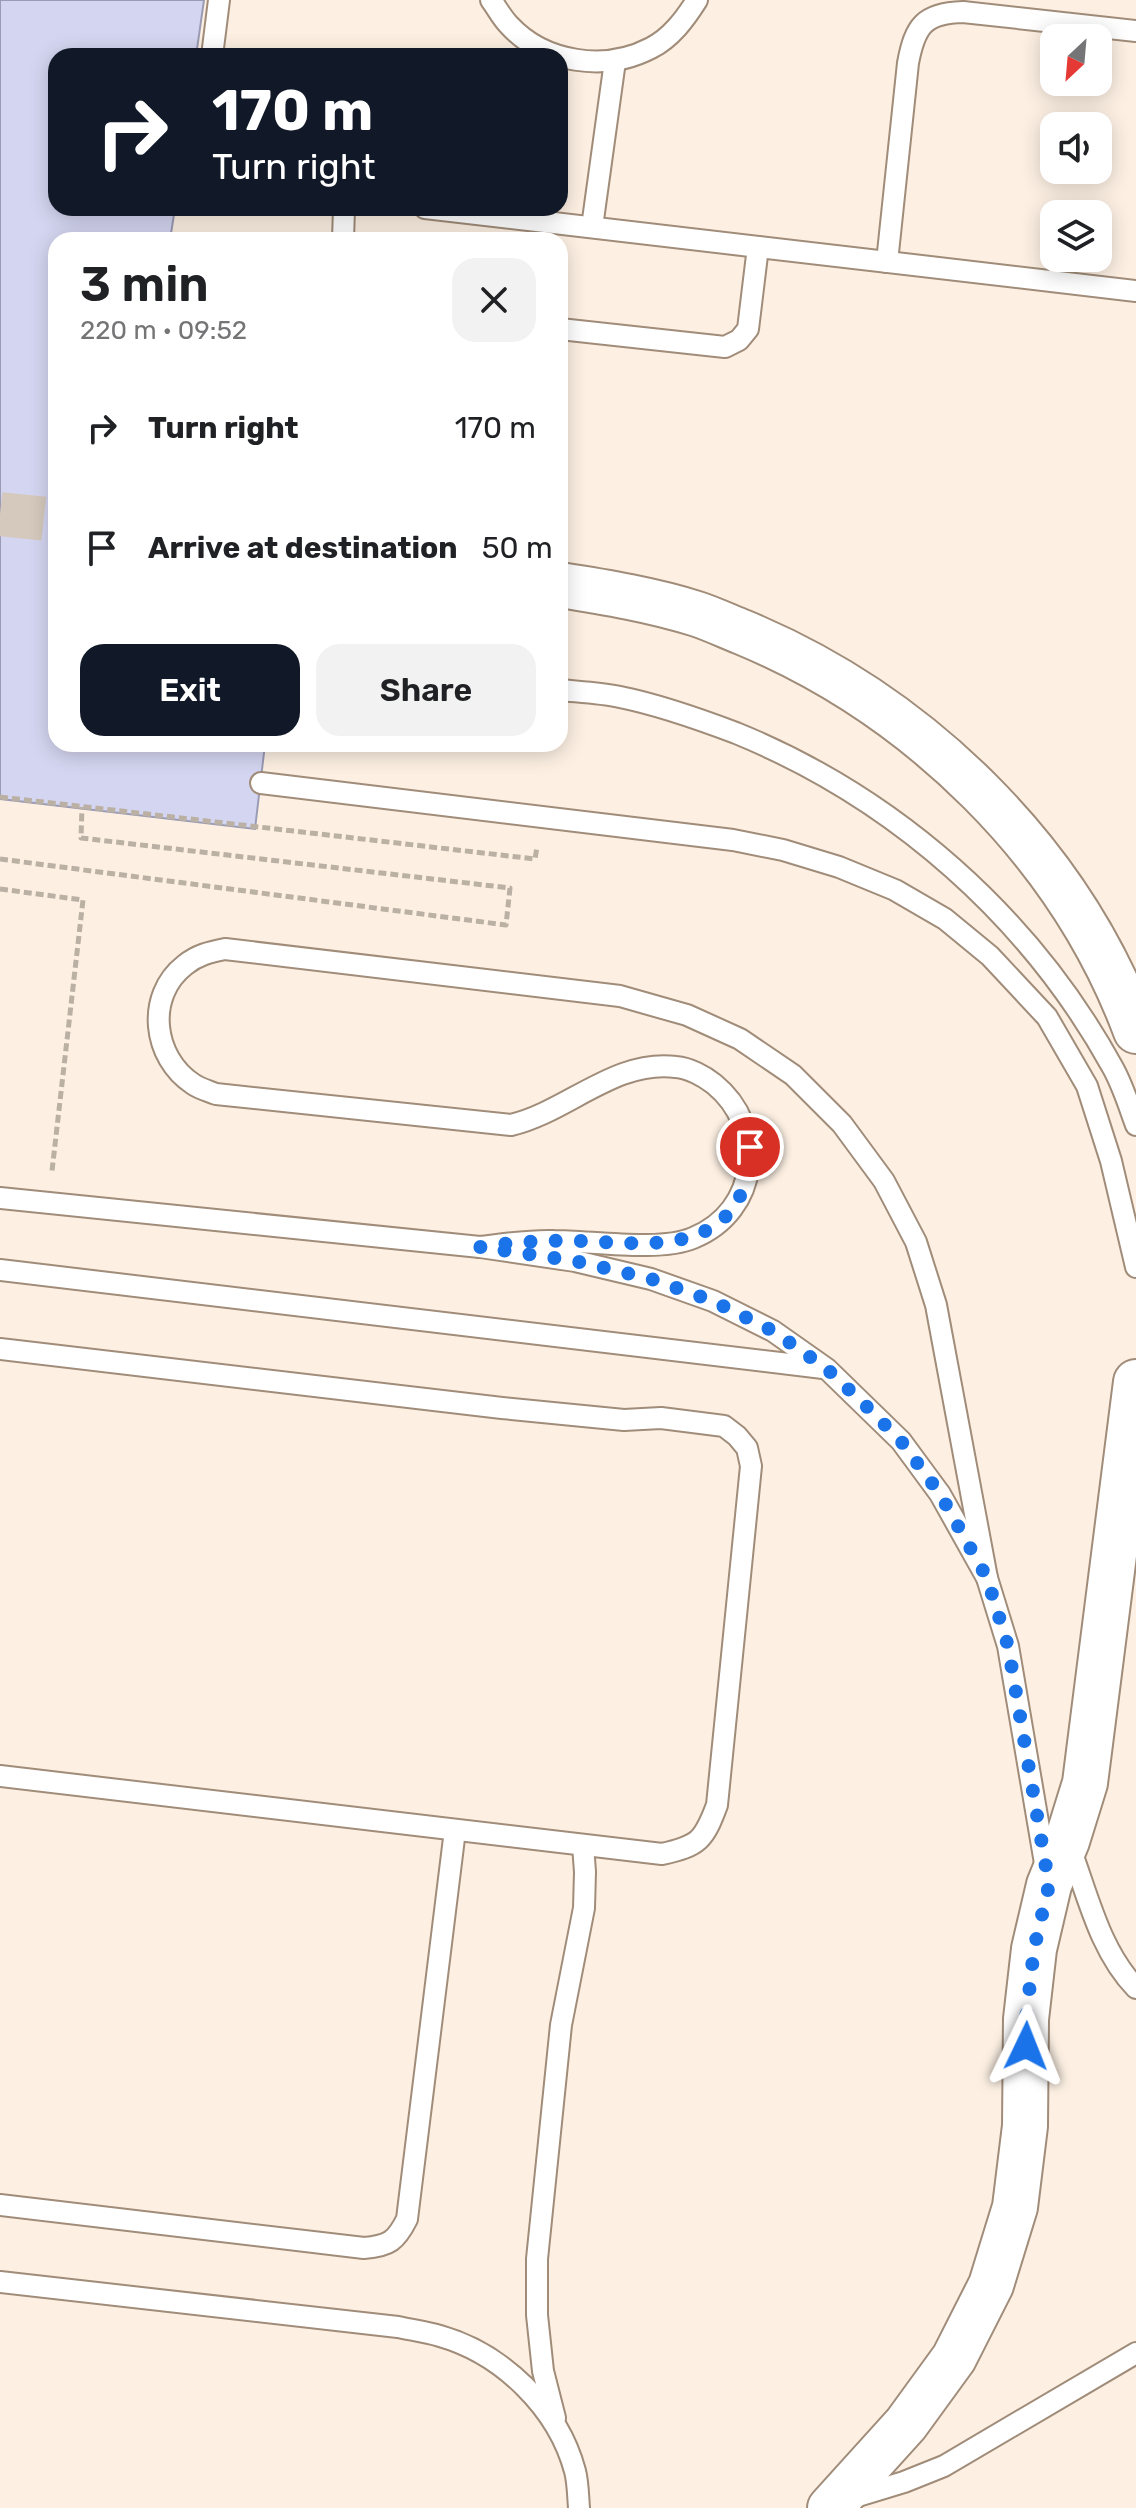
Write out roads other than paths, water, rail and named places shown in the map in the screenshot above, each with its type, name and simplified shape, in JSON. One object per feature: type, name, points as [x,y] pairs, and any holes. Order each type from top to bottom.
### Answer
[{"type":"street","points":[[568,586],[697,614],[788,652],[873,702],[950,762],[1019,833],[1077,912],[1124,998],[1136,1031]]},
{"type":"street","points":[[833,2505],[906,2424],[954,2358],[991,2285],[1015,2207],[1025,2126],[1026,2019],[1034,1949],[1049,1885],[1085,1783],[1136,1382]]},
{"type":"lane","points":[[213,48],[219,0]]},
{"type":"lane","points":[[491,0],[509,25],[534,48]]},
{"type":"lane","points":[[568,59],[615,61],[651,48],[681,25],[697,0]]},
{"type":"lane","points":[[887,262],[908,63],[912,41],[923,23],[942,12],[963,12],[1136,31]]},
{"type":"lane","points":[[592,227],[615,61]]},
{"type":"lane","points":[[533,216],[592,227],[1136,291]]},
{"type":"lane","points":[[568,330],[725,347],[739,340],[748,329],[758,247]]},
{"type":"lane","points":[[568,691],[621,697],[699,719],[774,749],[846,787],[912,833],[973,886],[1029,945],[1071,998],[1115,1071],[1136,1125]]},
{"type":"lane","points":[[261,783],[733,840],[783,850],[839,867],[895,890],[945,919],[990,956],[1047,1017],[1087,1086],[1111,1161],[1136,1267]]},
{"type":"lane","points":[[480,1247],[522,1241],[662,1244],[693,1239],[718,1224],[737,1203],[748,1176],[750,1147],[743,1119],[728,1095],[705,1077],[678,1067],[647,1066],[619,1075],[531,1121],[511,1125],[216,1094],[194,1086],[177,1070],[164,1051],[158,1028],[159,1006],[168,984],[183,966],[203,954],[225,949],[620,996],[687,1015],[740,1039],[793,1075],[842,1124],[884,1181],[916,1242],[936,1305],[987,1578],[1008,1646],[1049,1885]]},
{"type":"lane","points":[[1047,1017],[1071,998]]},
{"type":"lane","points":[[0,1198],[480,1247],[575,1261],[663,1283],[713,1301],[773,1331],[827,1369],[901,1441],[940,1494],[987,1578]]},
{"type":"lane","points":[[0,1270],[827,1369]]},
{"type":"lane","points":[[0,1349],[502,1408],[624,1420],[661,1418],[724,1426],[747,1448],[751,1466],[717,1805],[706,1834],[684,1849],[662,1854],[0,1776]]},
{"type":"lane","points":[[0,2205],[364,2248],[383,2246],[399,2235],[407,2219],[455,1830]]},
{"type":"lane","points":[[1067,1841],[1106,1945],[1136,1988]]},
{"type":"lane","points":[[579,2508],[576,2472],[557,2426],[543,2371],[537,2315],[537,2259],[561,2025],[584,1908],[583,1845]]},
{"type":"lane","points":[[0,2282],[398,2327],[442,2336],[487,2357],[528,2388],[557,2426]]},
{"type":"lane","points":[[833,2505],[944,2466],[1136,2353]]},
{"type":"tunnel","points":[[0,514],[48,519]]}]
